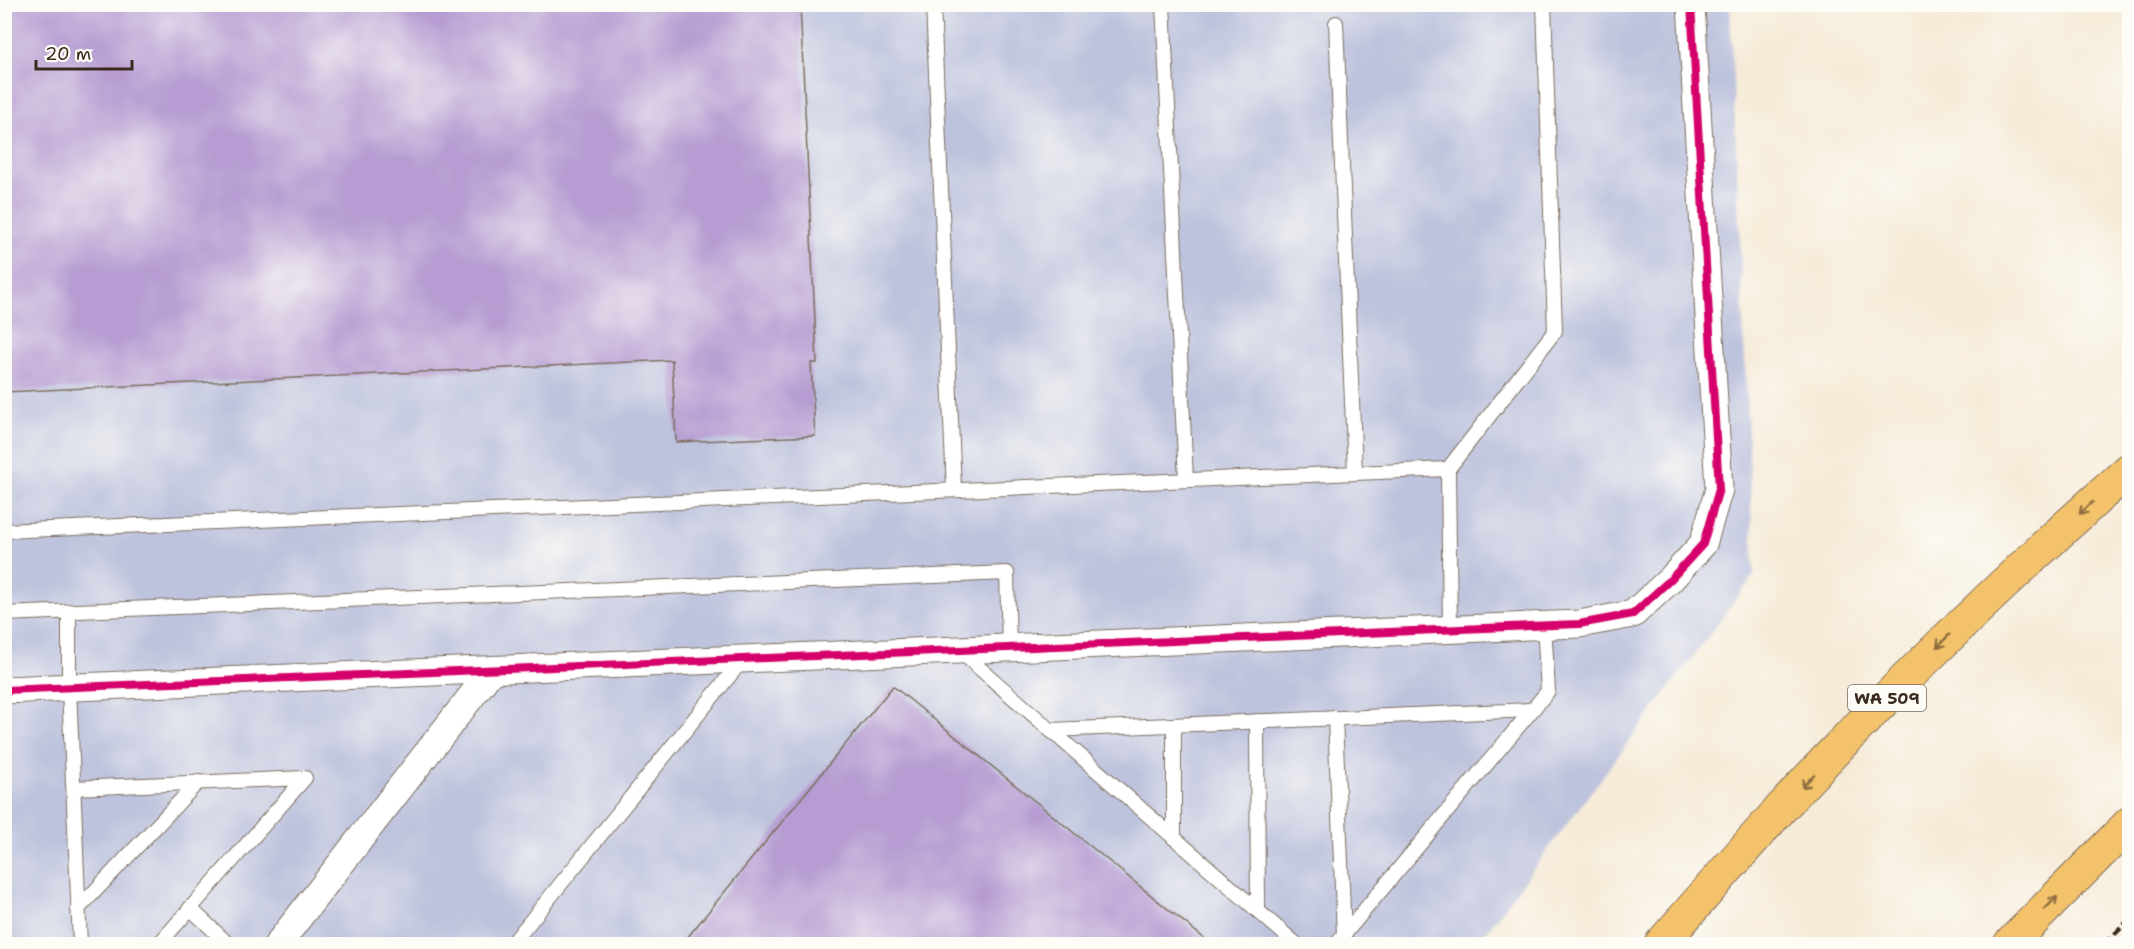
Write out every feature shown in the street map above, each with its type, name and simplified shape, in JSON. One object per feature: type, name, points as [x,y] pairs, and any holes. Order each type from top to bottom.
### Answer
[{"type":"highway","name":"WA 509","points":[[1661,945],[1759,833],[1851,734],[2045,544],[2130,469]]},
{"type":"highway","points":[[2010,945],[2130,823]]},
{"type":"street","points":[[4,690],[1579,624],[1633,614],[1670,580],[1703,544],[1719,489],[1691,4]]},
{"type":"street","points":[[278,945],[492,670]]},
{"type":"lane","points":[[933,4],[954,490]]},
{"type":"lane","points":[[1163,4],[1186,480]]},
{"type":"lane","points":[[1450,630],[1448,469],[1555,331],[1544,4]]},
{"type":"lane","points":[[1336,23],[1355,473]]},
{"type":"lane","points":[[4,531],[1448,469]]},
{"type":"lane","points":[[4,614],[1007,573],[1009,648]]},
{"type":"lane","points":[[69,612],[69,688],[80,945]]},
{"type":"lane","points":[[1340,940],[1548,691],[1544,625]]},
{"type":"lane","points":[[958,650],[1296,945]]},
{"type":"lane","points":[[512,945],[744,659]]},
{"type":"lane","points":[[1050,730],[1532,710]]},
{"type":"lane","points":[[1335,718],[1340,940]]},
{"type":"lane","points":[[1257,721],[1258,911]]},
{"type":"lane","points":[[1174,725],[1174,838]]},
{"type":"lane","points":[[74,788],[304,778],[159,945]]},
{"type":"lane","points":[[78,909],[198,782]]},
{"type":"lane","points":[[190,908],[228,945]]},
{"type":"shaded area","points":[[5,5],[1730,5],[1754,575],[1477,944],[5,944]]},
{"type":"building","points":[[4,4],[800,4],[817,363],[811,363],[815,436],[676,442],[672,360],[4,392]]},
{"type":"building","points":[[893,686],[1211,944],[682,944]]},
{"type":"railway","points":[[2105,944],[2130,919]]},
{"type":"cycle path","points":[[4,690],[1579,624],[1633,614],[1670,580],[1703,544],[1719,489],[1691,4]]}]
